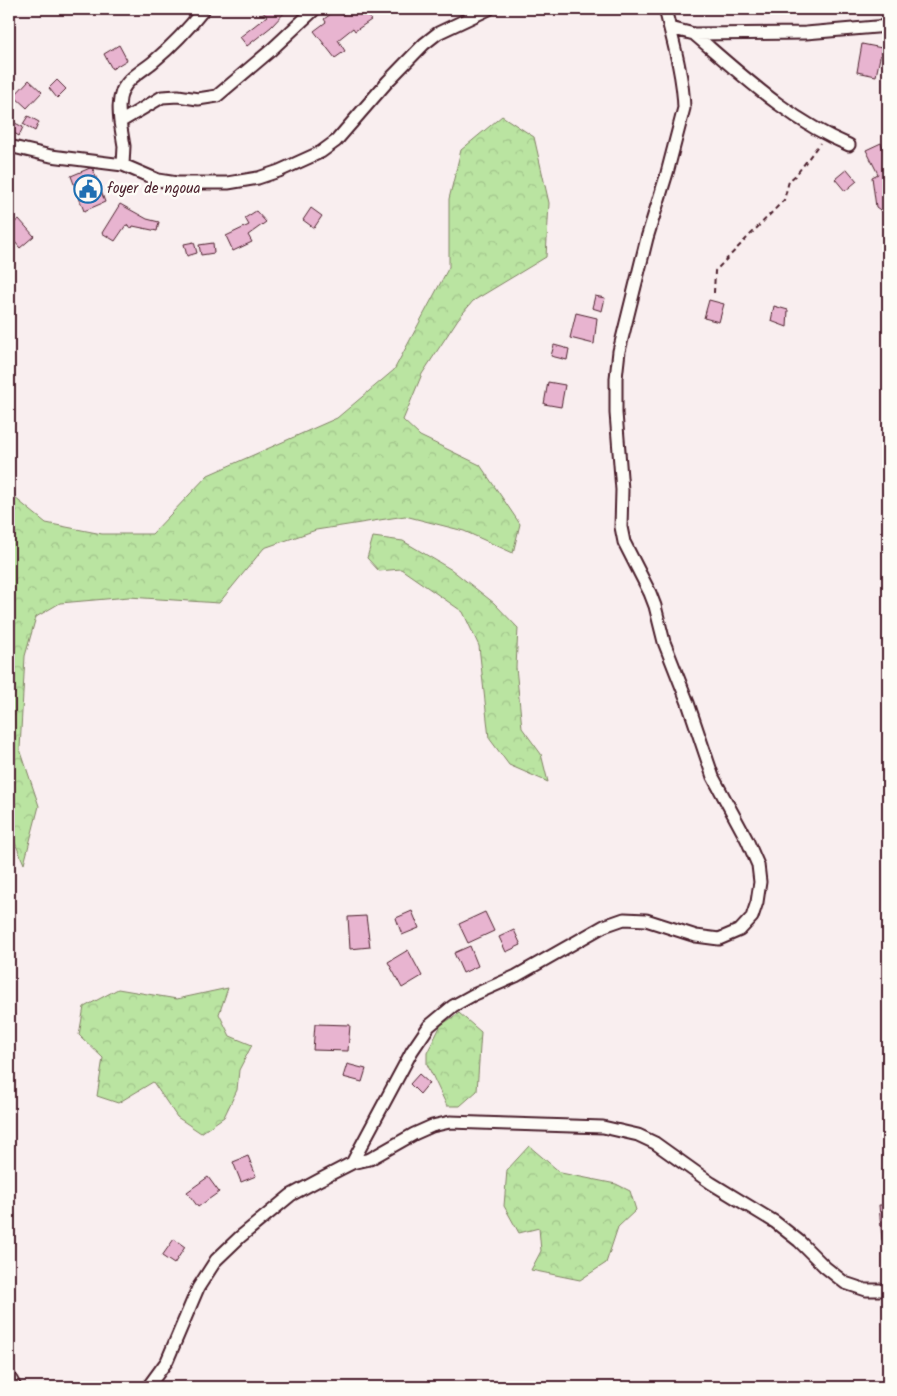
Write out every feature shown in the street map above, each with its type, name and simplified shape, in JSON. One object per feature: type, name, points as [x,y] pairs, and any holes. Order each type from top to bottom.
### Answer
[{"type":"street","points":[[123,165],[124,146],[118,105],[123,90],[131,79],[153,62],[189,28],[204,9]]},
{"type":"street","points":[[120,122],[162,97],[178,96],[198,99],[217,96],[315,9]]},
{"type":"street","points":[[9,146],[51,156],[123,165],[158,180],[177,183],[228,183],[258,178],[287,168],[321,152],[336,140],[388,81],[424,44],[438,33],[489,9]]},
{"type":"street","points":[[352,1163],[412,1051],[429,1026],[453,1006],[474,994],[516,976],[604,926],[624,919],[646,920],[696,936],[720,939],[740,930],[752,918],[757,902],[760,882],[758,865],[747,840],[713,777],[688,703],[664,642],[653,600],[624,542],[621,526],[622,490],[616,404],[619,351],[647,238],[684,108],[684,98],[666,9]]},
{"type":"street","points":[[670,28],[694,34],[806,33],[888,26]]},
{"type":"street","points":[[694,34],[769,96],[807,124],[826,136],[849,145]]},
{"type":"street","points":[[148,1387],[167,1360],[198,1288],[216,1260],[240,1237],[291,1196],[352,1163],[370,1159],[414,1134],[432,1126],[450,1122],[603,1127],[638,1135],[656,1143],[711,1183],[775,1222],[799,1240],[826,1267],[845,1282],[866,1290],[888,1290]]},
{"type":"street","points":[[9,1376],[16,1387]]},
{"type":"path","points":[[714,293],[715,270],[784,200],[790,181],[826,136]]},
{"type":"green space","points":[[502,116],[534,137],[549,203],[546,257],[473,301],[458,319],[422,374],[403,420],[420,436],[480,465],[520,524],[513,553],[464,531],[405,516],[316,530],[264,548],[219,603],[129,597],[60,603],[36,617],[25,656],[20,749],[39,806],[24,864],[9,829],[9,493],[46,523],[102,534],[152,534],[208,475],[337,418],[394,370],[449,267],[449,199],[461,150]]},
{"type":"green space","points":[[373,537],[403,541],[452,570],[494,603],[518,628],[516,667],[522,728],[541,754],[548,782],[509,765],[489,738],[479,646],[463,612],[401,569],[379,571],[367,558]]},
{"type":"green space","points":[[228,988],[219,1014],[230,1036],[252,1045],[239,1070],[237,1090],[224,1117],[201,1133],[177,1117],[153,1082],[118,1103],[97,1096],[103,1058],[79,1035],[84,1007],[118,989],[177,999]]},
{"type":"green space","points":[[459,1013],[481,1032],[477,1091],[460,1106],[447,1106],[427,1064],[427,1053],[441,1025]]},
{"type":"green space","points":[[529,1146],[561,1173],[616,1184],[630,1191],[636,1210],[618,1227],[606,1263],[580,1280],[531,1270],[541,1251],[539,1228],[519,1233],[504,1206],[507,1170]]},
{"type":"building","points":[[259,9],[288,9],[271,27],[247,46],[240,37],[267,16]]},
{"type":"building","points":[[338,9],[342,15],[351,9],[364,9],[371,20],[355,31],[353,28],[338,40],[345,51],[335,58],[314,31],[326,22],[324,19]]},
{"type":"building","points":[[862,44],[882,48],[876,76],[857,72]]},
{"type":"building","points":[[119,45],[127,60],[112,69],[104,54]]},
{"type":"building","points":[[29,80],[42,92],[27,108],[14,96]]},
{"type":"building","points":[[57,80],[66,89],[57,98],[49,88]]},
{"type":"building","points":[[28,116],[39,122],[35,131],[23,124]]},
{"type":"building","points":[[13,122],[23,127],[19,136],[9,130]]},
{"type":"building","points":[[881,143],[888,158],[888,211],[883,212],[876,207],[872,177],[878,174],[866,150]]},
{"type":"building","name":"foyer de ngoua","points":[[90,168],[93,169],[105,202],[84,211],[71,176]]},
{"type":"building","points":[[847,169],[857,181],[845,191],[835,179]]},
{"type":"building","points":[[120,204],[147,219],[159,222],[157,231],[133,226],[132,228],[126,225],[115,241],[102,233]]},
{"type":"building","points":[[311,208],[322,216],[314,228],[303,220]]},
{"type":"building","points":[[256,211],[266,222],[248,235],[252,242],[233,251],[226,236],[249,225],[245,218]]},
{"type":"building","points":[[9,214],[15,222],[19,219],[34,236],[20,248],[9,235]]},
{"type":"building","points":[[194,242],[197,253],[187,256],[184,244]]},
{"type":"building","points":[[213,243],[214,253],[201,255],[199,245]]},
{"type":"building","points":[[595,296],[605,298],[602,311],[592,308]]},
{"type":"building","points":[[709,300],[724,304],[719,322],[704,318]]},
{"type":"building","points":[[774,306],[788,310],[787,327],[771,321]]},
{"type":"building","points":[[576,313],[597,318],[594,344],[570,338]]},
{"type":"building","points":[[554,345],[569,349],[567,360],[551,356]]},
{"type":"building","points":[[548,382],[565,385],[561,407],[544,404]]},
{"type":"building","points":[[412,911],[419,928],[402,935],[396,918]]},
{"type":"building","points":[[485,912],[494,931],[468,943],[459,924]]},
{"type":"building","points":[[366,916],[370,947],[350,949],[348,917]]},
{"type":"building","points":[[514,930],[521,945],[506,952],[499,937]]},
{"type":"building","points":[[470,946],[478,966],[463,973],[454,953]]},
{"type":"building","points":[[408,950],[422,976],[402,988],[388,962]]},
{"type":"building","points":[[315,1024],[350,1025],[348,1051],[313,1050]]},
{"type":"building","points":[[347,1064],[366,1069],[362,1082],[343,1077]]},
{"type":"building","points":[[419,1074],[429,1083],[420,1094],[410,1084]]},
{"type":"building","points":[[248,1156],[256,1176],[241,1182],[233,1162]]},
{"type":"building","points":[[208,1177],[219,1192],[198,1207],[187,1192]]},
{"type":"building","points":[[879,1205],[888,1205],[888,1240],[882,1240]]},
{"type":"building","points":[[174,1239],[185,1247],[174,1264],[162,1256]]},
{"type":"place","name":"foyer de ngoua","points":[[88,189]]}]
